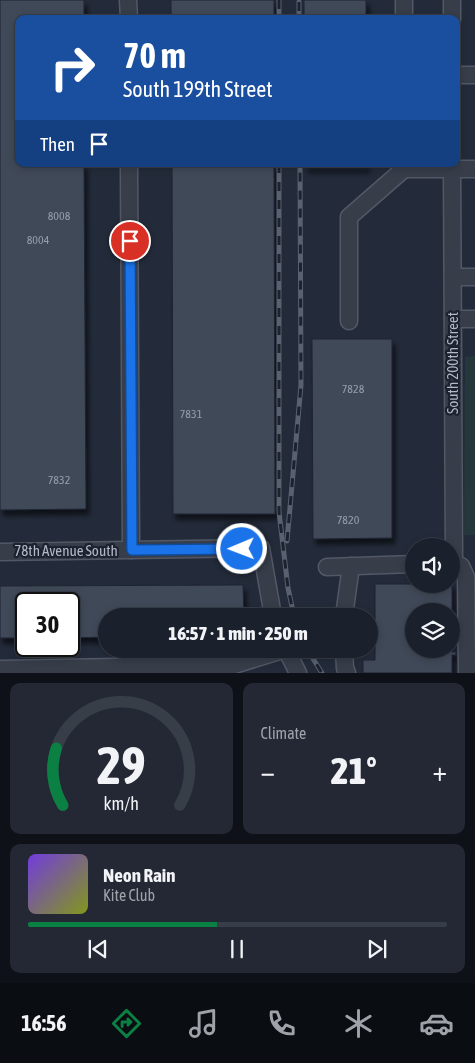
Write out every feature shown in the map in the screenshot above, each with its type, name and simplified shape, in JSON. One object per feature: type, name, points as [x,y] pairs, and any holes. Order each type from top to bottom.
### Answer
[{"type":"street","points":[[128,0],[128,15]]},
{"type":"street","points":[[404,0],[404,15]]},
{"type":"street","points":[[452,0],[452,15]]},
{"type":"street","points":[[460,75],[475,75]]},
{"type":"street","points":[[129,167],[132,550]]},
{"type":"street","points":[[349,321],[349,217],[403,167]]},
{"type":"street","name":"South 200th Street","points":[[452,167],[452,538]]},
{"type":"street","points":[[460,167],[475,169]]},
{"type":"street","points":[[453,277],[475,277]]},
{"type":"street","points":[[453,319],[475,319]]},
{"type":"street","name":"78th Avenue South","points":[[0,552],[261,548],[272,608]]},
{"type":"street","points":[[326,567],[405,564]]},
{"type":"street","points":[[345,608],[351,566]]},
{"type":"street","points":[[460,566],[466,577],[467,673]]},
{"type":"street","points":[[0,669],[234,665],[257,658]]},
{"type":"street","points":[[290,658],[298,673]]},
{"type":"street","points":[[344,658],[346,673]]},
{"type":"shaded area","points":[[475,356],[475,535],[464,535],[465,357]]},
{"type":"building","points":[[0,0],[84,0],[84,15],[15,15],[15,167],[84,167],[86,509],[0,510]]},
{"type":"building","points":[[171,0],[274,0],[274,15],[171,15]]},
{"type":"building","points":[[304,0],[366,0],[366,15],[304,15]]},
{"type":"building","points":[[172,167],[274,167],[275,514],[173,514]]},
{"type":"building","points":[[312,339],[392,339],[392,538],[313,539]]},
{"type":"building","points":[[375,584],[405,584],[405,593],[452,593],[452,603],[405,603],[405,658],[452,658],[452,673],[363,673],[363,660],[375,660],[375,658],[378,658],[378,608],[375,608]]},
{"type":"building","points":[[243,585],[244,608],[98,608],[98,637],[80,638],[80,592],[15,592],[15,638],[0,638],[0,586]]},
{"type":"railway","points":[[279,0],[279,15]]},
{"type":"railway","points":[[299,2],[299,15]]},
{"type":"railway","points":[[279,167],[279,512],[288,588],[292,608]]},
{"type":"railway","points":[[287,541],[301,385],[300,167]]},
{"type":"railway","points":[[313,658],[322,673]]},
{"type":"route","points":[[130,241],[132,550],[242,549]]}]
